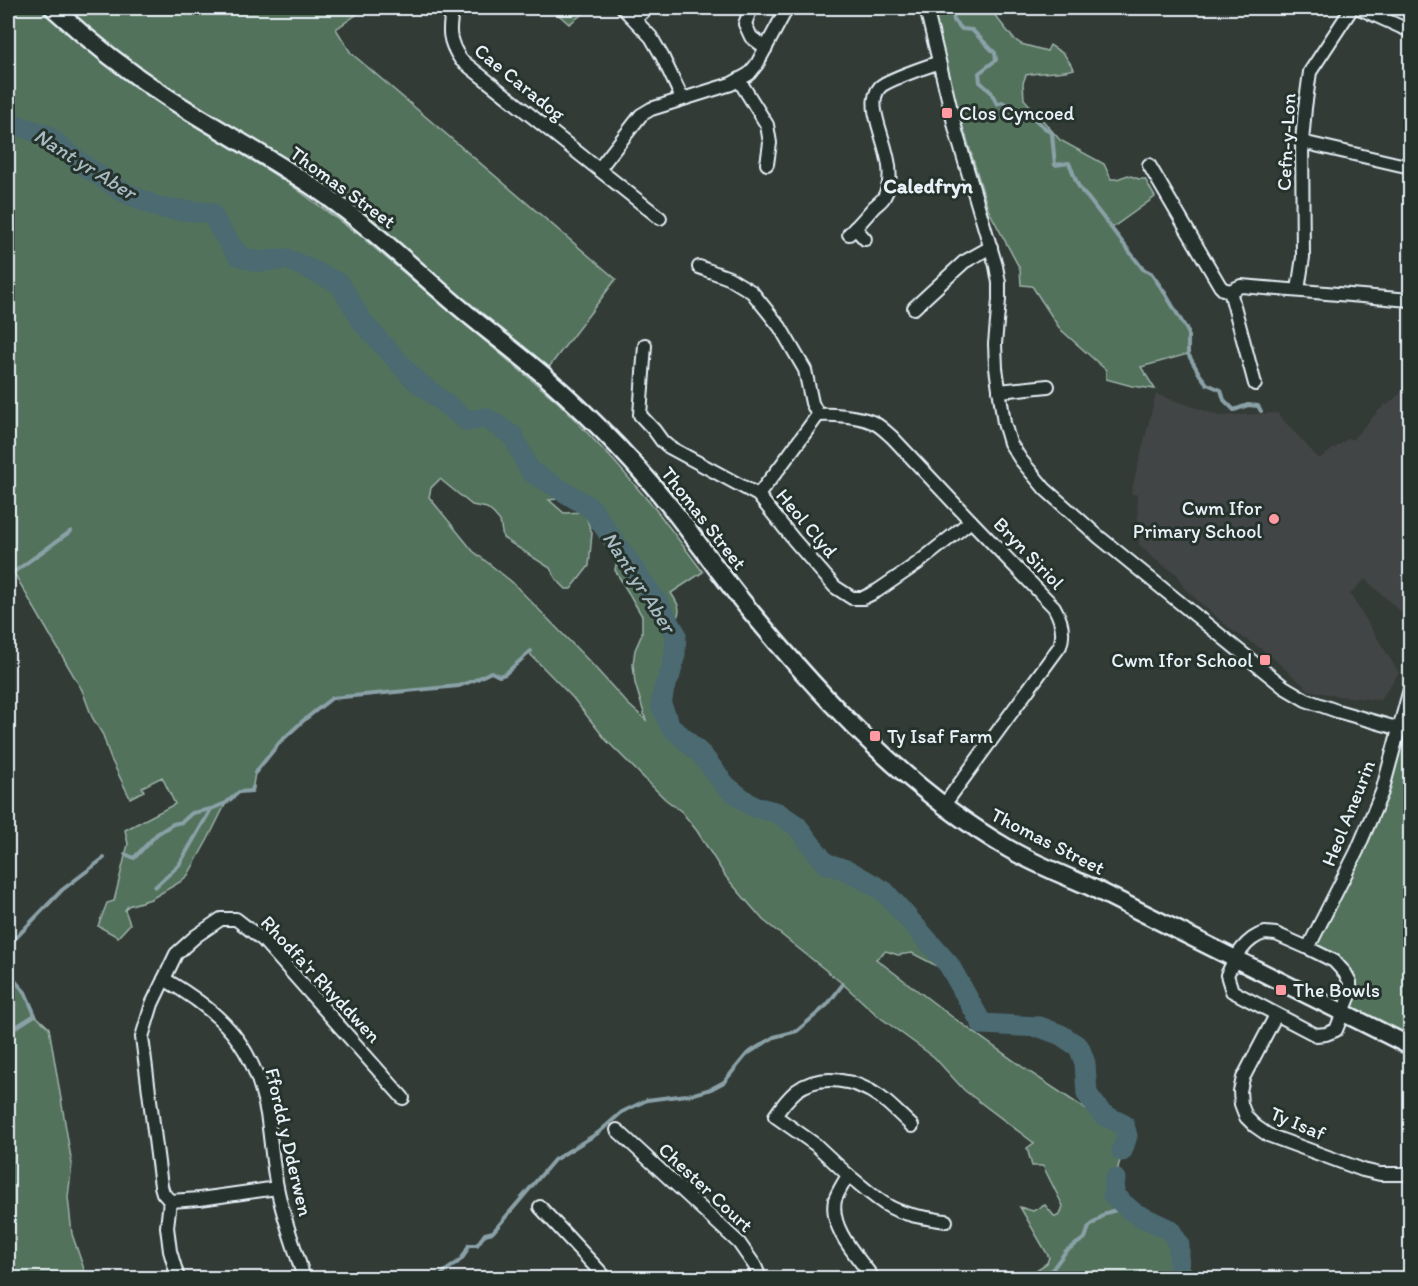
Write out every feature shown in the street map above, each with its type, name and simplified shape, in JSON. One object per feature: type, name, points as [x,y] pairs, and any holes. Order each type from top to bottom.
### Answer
[{"type":"main road","name":"Thomas Street","points":[[53,8],[114,58],[165,95],[286,169],[327,197],[406,260],[482,327],[546,377],[586,414],[675,512],[747,607],[811,681],[869,741],[970,825],[1011,850],[1091,887],[1410,1046]]},
{"type":"street","name":"Cae Caradog","points":[[453,8],[449,23],[450,40],[461,60],[660,218]]},
{"type":"street","points":[[623,8],[651,37],[682,98]]},
{"type":"street","points":[[635,19],[647,8]]},
{"type":"street","points":[[751,8],[745,24],[751,37],[766,48]]},
{"type":"street","points":[[599,169],[641,115],[651,109],[739,80],[749,74],[757,64],[787,8]]},
{"type":"street","points":[[926,8],[972,190],[996,266],[999,283],[995,344],[996,368],[1004,423],[1010,443],[1021,460],[1045,489],[1099,537],[1284,687],[1316,704],[1400,729]]},
{"type":"street","name":"Cefn-y-Lon","points":[[1298,290],[1303,257],[1302,142],[1310,72],[1352,8]]},
{"type":"street","points":[[1359,8],[1410,32]]},
{"type":"street","points":[[865,239],[852,231],[884,197],[891,177],[889,160],[874,108],[874,97],[881,86],[939,62]]},
{"type":"street","points":[[739,80],[767,125],[770,143],[767,164]]},
{"type":"street","points":[[1302,142],[1410,167]]},
{"type":"street","points":[[1149,165],[1223,289],[1230,291],[1241,286],[1410,300]]},
{"type":"street","points":[[914,308],[964,262],[991,247]]},
{"type":"street","points":[[699,267],[729,278],[752,292],[780,327],[805,370],[812,403],[818,415],[758,495]]},
{"type":"street","points":[[1230,291],[1255,384]]},
{"type":"street","name":"Heol Clyd","points":[[645,345],[640,415],[669,447],[758,495],[794,540],[835,587],[845,595],[857,598],[868,596],[918,563],[971,521]]},
{"type":"street","points":[[999,391],[1048,386]]},
{"type":"street","name":"Bryn Siriol","points":[[818,415],[830,414],[854,418],[870,421],[879,426],[916,461],[1059,615],[1063,633],[1060,646],[944,805]]},
{"type":"street","name":"Heol Aneurin","points":[[1308,948],[1357,850],[1382,792],[1410,689]]},
{"type":"street","name":"Rhodfa'r Rhyddwen","points":[[170,1201],[163,1193],[161,1186],[142,1037],[152,1004],[176,954],[196,936],[221,919],[236,919],[263,940],[404,1098]]},
{"type":"street","points":[[1264,933],[1276,934],[1334,961],[1350,982],[1350,995],[1336,1030],[1316,1035],[1232,991],[1227,975],[1235,959],[1248,943],[1264,933]]},
{"type":"street","name":"Ffordd y Dderwen","points":[[164,979],[192,995],[218,1015],[243,1046],[257,1074],[267,1113],[277,1188],[304,1278]]},
{"type":"street","name":"Ty Isaf","points":[[1276,1015],[1240,1090],[1241,1104],[1246,1117],[1268,1135],[1364,1170],[1380,1174],[1410,1174]]},
{"type":"street","points":[[912,1126],[882,1098],[855,1084],[840,1080],[817,1081],[797,1090],[775,1116],[816,1145],[874,1197],[891,1208],[912,1215],[946,1221]]},
{"type":"street","name":"Chester Court","points":[[617,1130],[739,1243],[755,1266],[760,1278]]},
{"type":"street","points":[[848,1175],[834,1209],[837,1226],[873,1278]]},
{"type":"street","points":[[178,1278],[170,1251],[167,1227],[170,1201],[277,1188]]},
{"type":"street","points":[[540,1207],[606,1278]]},
{"type":"shaded area","name":"Cwm Ifor Primary School","points":[[1410,385],[1410,620],[1365,579],[1350,594],[1399,673],[1380,700],[1338,696],[1309,690],[1266,652],[1233,631],[1206,608],[1184,588],[1177,574],[1153,558],[1139,544],[1137,495],[1131,493],[1156,394],[1220,416],[1277,413],[1319,459],[1349,438],[1352,440],[1385,404],[1387,405]]},
{"type":"green space","points":[[8,8],[39,8],[117,72],[185,120],[291,185],[356,233],[294,183],[45,8],[366,8],[336,29],[351,53],[616,279],[540,379],[365,240],[559,403],[615,462],[657,511],[703,572],[671,593],[677,602],[679,613],[672,627],[676,634],[675,654],[661,705],[670,726],[702,755],[726,786],[752,806],[778,813],[797,826],[825,863],[849,871],[884,891],[949,965],[954,975],[912,953],[898,955],[886,951],[876,959],[1031,1073],[1087,1110],[1102,1114],[1124,1125],[1127,1136],[1115,1178],[1113,1195],[1134,1213],[1170,1230],[1179,1245],[1179,1268],[1184,1278],[1024,1278],[1047,1263],[1049,1257],[1020,1207],[1033,1211],[1045,1205],[1055,1217],[1060,1215],[1063,1206],[1043,1166],[1032,1166],[1027,1148],[1034,1143],[964,1090],[934,1057],[878,1016],[843,984],[763,920],[726,877],[682,812],[665,799],[606,740],[573,698],[529,653],[505,674],[499,676],[491,672],[459,686],[332,698],[280,742],[255,773],[252,791],[239,792],[226,803],[188,875],[151,899],[128,906],[125,910],[130,924],[118,937],[98,926],[107,903],[114,901],[128,844],[125,830],[175,804],[162,777],[142,787],[144,791],[130,798],[110,757],[103,735],[92,717],[82,690],[14,573],[8,575]],"holes":[[[440,479],[472,505],[487,508],[494,514],[500,521],[503,538],[550,568],[556,579],[566,589],[571,589],[589,566],[592,533],[584,512],[564,513],[549,500],[573,497],[591,508],[619,548],[615,570],[642,616],[642,634],[635,650],[633,664],[635,683],[646,720],[512,582],[473,551],[429,497],[431,488]]]},
{"type":"green space","points":[[551,8],[591,8],[569,24]]},
{"type":"green space","points":[[933,8],[989,8],[1013,38],[1021,44],[1047,51],[1050,45],[1064,54],[1074,69],[1026,75],[1023,83],[1024,99],[1060,140],[1104,164],[1111,179],[1128,175],[1145,179],[1155,197],[1112,228],[1143,269],[1151,273],[1188,332],[1188,354],[1141,367],[1155,389],[1106,379],[1106,370],[1060,329],[1032,286],[1021,285],[1020,269],[988,209],[952,98]]},
{"type":"green space","points":[[1410,689],[1410,1046],[1343,1013],[1350,982],[1309,948],[1357,851]]},
{"type":"green space","points":[[8,973],[25,992],[35,1015],[49,1028],[72,1164],[68,1197],[72,1234],[87,1278],[8,1278]]},
{"type":"waterway","points":[[952,8],[954,21],[962,29],[972,30],[995,53],[996,60],[979,73],[980,82],[991,92],[997,104],[1002,102],[1016,110],[1025,111],[1052,134],[1055,165],[1069,163],[1081,190],[1143,269],[1151,273],[1165,293],[1188,332],[1188,354],[1200,375],[1207,384],[1221,390],[1224,400],[1234,410],[1248,405],[1258,406],[1261,411]]},
{"type":"waterway","name":"Nant yr Aber","points":[[8,119],[16,125],[46,135],[82,164],[122,191],[160,208],[211,213],[238,255],[257,262],[287,259],[339,283],[364,324],[413,378],[467,421],[486,418],[513,436],[530,471],[591,508],[659,605],[676,634],[675,654],[661,705],[670,726],[702,755],[726,786],[752,806],[778,813],[797,826],[825,863],[849,871],[884,891],[949,965],[982,1024],[1040,1027],[1061,1035],[1079,1047],[1085,1063],[1087,1094],[1102,1114],[1124,1125],[1127,1136],[1122,1151]]},
{"type":"waterway","points":[[8,575],[71,531]]},
{"type":"waterway","points":[[255,773],[280,742],[332,698],[459,686],[491,672],[499,676],[505,674],[531,651]]},
{"type":"waterway","points":[[125,854],[134,858],[157,834],[173,824],[182,822],[192,813],[226,803],[239,792],[252,791],[253,787]]},
{"type":"waterway","points":[[155,887],[179,865],[211,809]]},
{"type":"waterway","points":[[8,946],[62,890],[104,858]]},
{"type":"waterway","points":[[8,973],[25,992],[35,1015],[8,1032]]},
{"type":"waterway","points":[[439,1278],[459,1261],[469,1245],[477,1245],[485,1234],[493,1232],[554,1160],[598,1133],[622,1112],[647,1100],[694,1094],[724,1082],[747,1054],[774,1037],[797,1031],[827,1005],[843,984]]},
{"type":"waterway","name":"Nant yr Aber","points":[[1115,1179],[1113,1195],[1134,1213],[1170,1230],[1179,1245],[1179,1268],[1184,1278]]},
{"type":"waterway","points":[[1046,1278],[1066,1251],[1085,1238],[1089,1227],[1106,1213],[1126,1207]]},
{"type":"place","name":"Clos Cyncoed","points":[[947,113]]},
{"type":"place","name":"Cwm Ifor Primary School","points":[[1274,519]]},
{"type":"place","name":"Cwm Ifor School","points":[[1265,660]]},
{"type":"place","name":"Ty Isaf Farm","points":[[875,736]]},
{"type":"place","name":"The Bowls","points":[[1281,990]]},
{"type":"district","name":"Caledfryn","points":[[928,186]]}]
